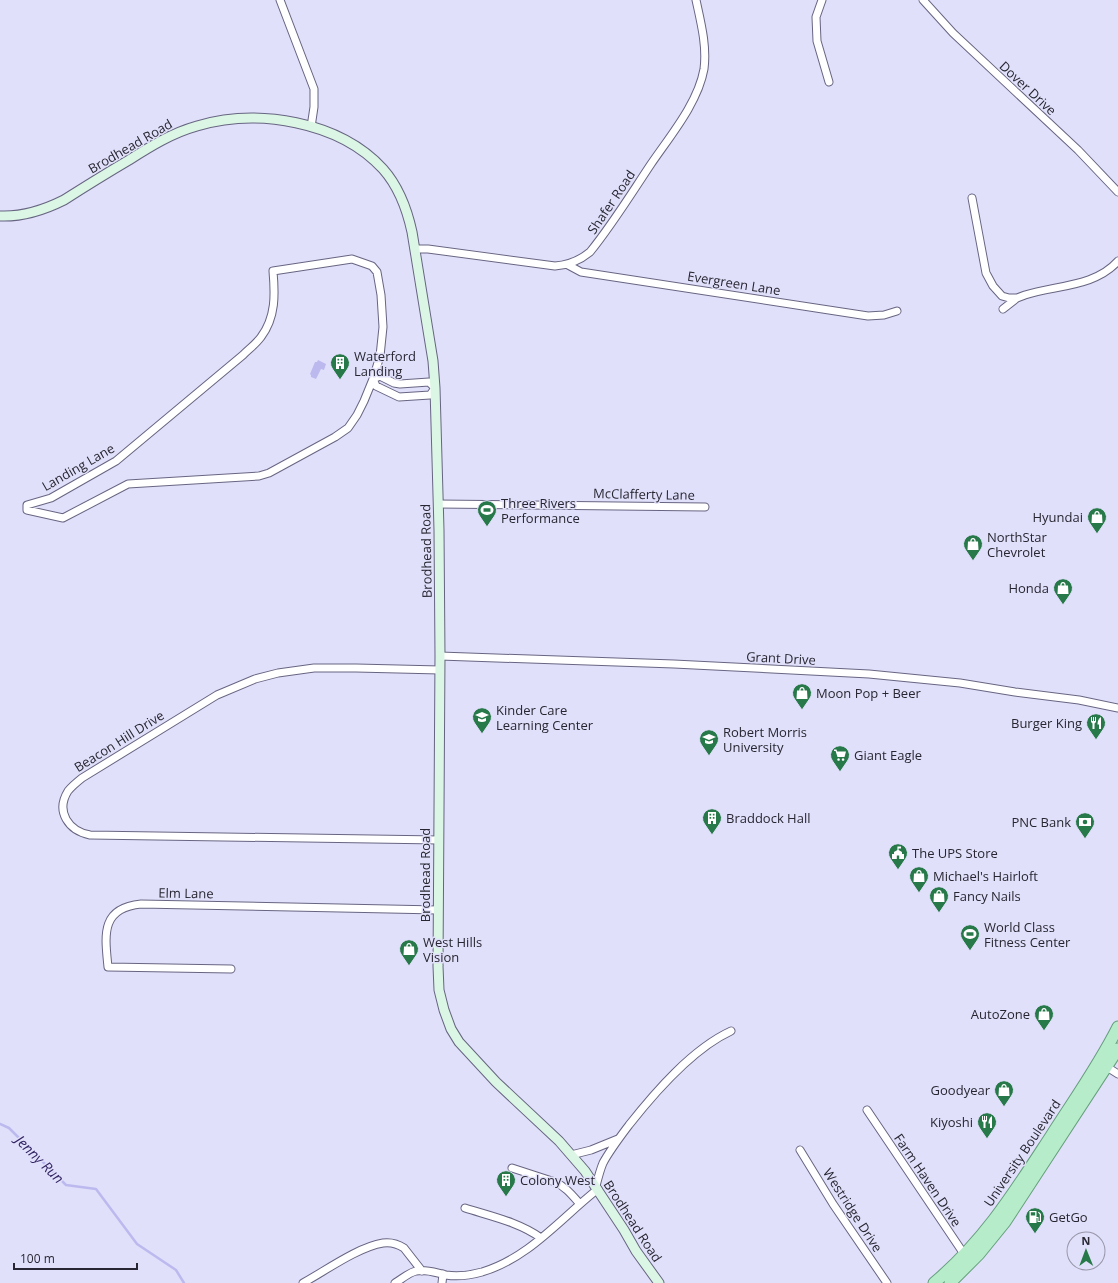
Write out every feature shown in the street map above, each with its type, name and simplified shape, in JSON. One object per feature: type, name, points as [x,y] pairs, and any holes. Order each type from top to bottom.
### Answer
[{"type":"main road","name":"Brodhead Road","points":[[0,216],[28,213],[64,200],[154,144],[175,134],[196,126],[241,118],[264,118],[286,121],[330,134],[368,155],[392,180],[410,218],[433,361],[435,388],[440,656],[438,840],[439,990],[451,1029],[459,1042],[474,1059],[571,1155],[597,1188],[636,1251],[659,1283]]},
{"type":"main road","name":"University Boulevard","points":[[950,1283],[1012,1196],[1097,1065],[1118,1027]]},
{"type":"main road","name":"University Boulevard","points":[[934,1283],[992,1239],[1010,1216],[1118,1049]]},
{"type":"street","points":[[280,0],[314,89],[314,107],[310,127]]},
{"type":"street","name":"Shafer Road","points":[[415,249],[428,249],[555,266],[568,265],[590,252],[597,244],[680,122],[697,92],[702,77],[705,53],[704,37],[696,0]]},
{"type":"street","points":[[822,0],[816,17],[817,41],[829,82]]},
{"type":"street","name":"Dover Drive","points":[[923,0],[953,34],[1078,150],[1118,192]]},
{"type":"street","points":[[972,198],[986,273],[993,286],[1002,296],[1017,298]]},
{"type":"street","name":"Landing Lane","points":[[352,259],[372,266],[377,272],[381,295],[383,327],[380,356],[373,380],[359,411],[348,428],[335,437],[269,473],[259,476],[128,484],[63,518],[27,510],[27,505],[51,498],[116,461],[243,355],[260,339],[269,324],[273,308],[273,271],[352,259]]},
{"type":"street","points":[[1003,309],[1017,298],[1034,292],[1096,278],[1110,270],[1118,261]]},
{"type":"street","name":"Evergreen Lane","points":[[568,265],[581,272],[868,316],[884,315],[897,311]]},
{"type":"street","points":[[380,376],[394,383],[400,384],[430,382],[435,388],[430,395],[399,398],[376,386],[373,380],[380,376]]},
{"type":"street","name":"McClafferty Lane","points":[[438,504],[705,507]]},
{"type":"street","name":"Grant Drive","points":[[440,656],[674,664],[869,674],[960,683],[1080,700],[1118,708]]},
{"type":"street","name":"Beacon Hill Drive","points":[[438,840],[90,835],[82,834],[66,821],[63,806],[64,799],[68,791],[82,778],[217,695],[255,679],[278,673],[314,668],[440,670]]},
{"type":"street","name":"Elm Lane","points":[[231,969],[108,967],[105,940],[107,928],[116,912],[127,906],[140,904],[438,910]]},
{"type":"street","points":[[395,1283],[412,1272],[422,1271],[452,1276],[470,1274],[493,1268],[517,1255],[541,1238],[597,1188],[604,1162],[619,1138],[673,1074],[707,1046],[731,1031]]},
{"type":"street","points":[[1107,1067],[1118,1074]]},
{"type":"street","name":"Farm Haven Drive","points":[[867,1110],[967,1259]]},
{"type":"street","points":[[571,1155],[591,1150],[619,1138]]},
{"type":"street","name":"Westridge Drive","points":[[800,1150],[833,1204],[887,1283]]},
{"type":"street","points":[[512,1168],[562,1185],[580,1204]]},
{"type":"street","points":[[465,1208],[514,1224],[534,1233],[541,1238]]},
{"type":"street","points":[[303,1283],[360,1252],[382,1243],[392,1243],[400,1246],[422,1271]]},
{"type":"street","points":[[442,1283],[443,1274]]},
{"type":"water","points":[[318,360],[326,364],[324,370],[321,369],[316,379],[311,377],[310,374],[315,362]]},
{"type":"waterway","name":"Jenny Run","points":[[0,1124],[9,1128],[66,1185],[96,1189],[137,1244],[176,1270],[184,1283]]},
{"type":"place","name":"Waterford Landing","points":[[340,380]]},
{"type":"place","name":"Three Rivers Performance","points":[[487,527]]},
{"type":"place","name":"Hyundai","points":[[1097,534]]},
{"type":"place","name":"NorthStar Chevrolet","points":[[973,561]]},
{"type":"place","name":"Honda","points":[[1063,605]]},
{"type":"place","name":"Moon Pop + Beer","points":[[802,710]]},
{"type":"place","name":"Kinder Care Learning Center","points":[[482,734]]},
{"type":"place","name":"Burger King","points":[[1096,740]]},
{"type":"place","name":"Robert Morris University","points":[[709,756]]},
{"type":"place","name":"Giant Eagle","points":[[840,772]]},
{"type":"place","name":"Braddock Hall","points":[[712,835]]},
{"type":"place","name":"PNC Bank","points":[[1085,839]]},
{"type":"place","name":"The UPS Store","points":[[898,870]]},
{"type":"place","name":"Michael's Hairloft","points":[[919,893]]},
{"type":"place","name":"Fancy Nails","points":[[939,913]]},
{"type":"place","name":"World Class Fitness Center","points":[[970,951]]},
{"type":"place","name":"West Hills Vision","points":[[409,966]]},
{"type":"place","name":"AutoZone","points":[[1044,1031]]},
{"type":"place","name":"Goodyear","points":[[1004,1107]]},
{"type":"place","name":"Kiyoshi","points":[[987,1139]]},
{"type":"place","name":"Colony West","points":[[506,1197]]},
{"type":"place","name":"GetGo","points":[[1035,1234]]}]
